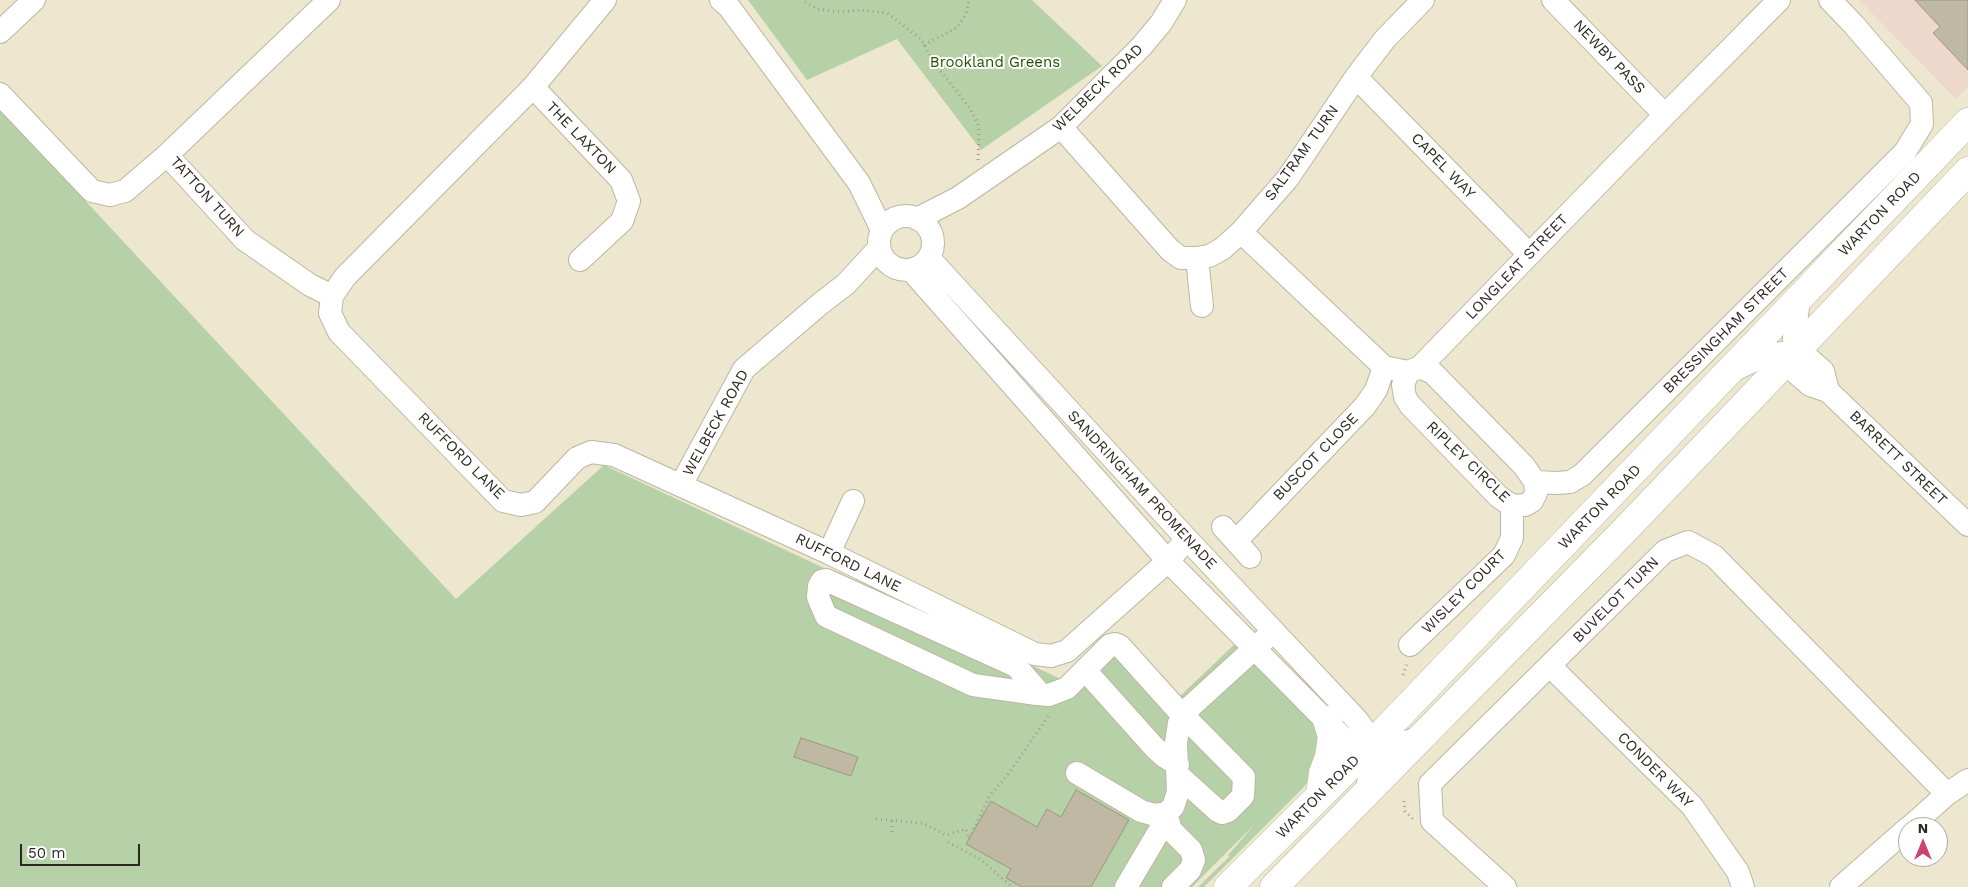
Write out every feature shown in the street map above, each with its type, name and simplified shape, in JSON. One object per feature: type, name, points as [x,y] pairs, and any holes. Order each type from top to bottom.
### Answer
[{"type":"main road","name":"WARTON ROAD","points":[[1230,886],[1368,748],[1968,122]]},
{"type":"main road","points":[[1274,887],[1624,532],[1968,170]]},
{"type":"main road","points":[[1320,795],[1332,736],[1327,720]]},
{"type":"street","points":[[0,32],[34,0]]},
{"type":"street","name":"TATTON TURN","points":[[329,0],[167,155],[245,240],[310,285],[332,296]]},
{"type":"street","points":[[332,296],[345,277],[533,87],[605,0]]},
{"type":"street","points":[[720,0],[729,7],[859,183],[893,236],[895,268],[920,264],[933,243],[932,236],[924,223],[893,236]]},
{"type":"street","name":"WELBECK ROAD","points":[[681,485],[744,369],[846,284],[893,236],[958,198],[1061,127],[1141,47],[1161,23],[1175,0]]},
{"type":"street","name":"SALTRAM TURN","points":[[1197,258],[1209,256],[1222,249],[1240,232],[1288,178],[1356,77],[1385,39],[1423,0]]},
{"type":"street","name":"NEWBY PASS","points":[[1553,0],[1665,115]]},
{"type":"street","name":"LONGLEAT STREET","points":[[1414,370],[1779,0]]},
{"type":"street","name":"BRESSINGHAM STREET","points":[[1535,482],[1570,482],[1582,475],[1905,152],[1922,124],[1921,103],[1830,0]]},
{"type":"street","name":"CAPEL WAY","points":[[1356,77],[1529,254]]},
{"type":"street","name":"THE LAXTON","points":[[533,87],[621,180],[629,201],[622,221],[580,260]]},
{"type":"street","points":[[0,94],[92,191],[110,195],[125,191],[167,155]]},
{"type":"street","points":[[1061,127],[1170,250],[1181,258],[1197,258],[1202,306]]},
{"type":"street","name":"WELBECK ROAD","points":[[932,236],[939,222],[958,198]]},
{"type":"street","points":[[1240,232],[1384,367],[1433,373],[1524,466],[1535,482]]},
{"type":"street","name":"SANDRINGHAM PROMENADE","points":[[920,264],[1187,539],[1357,720],[1365,732],[1371,770],[1364,796]]},
{"type":"street","name":"SANDRINGHAM PROMENADE","points":[[920,264],[1168,561],[1354,749],[1368,748]]},
{"type":"street","name":"RUFFORD LANE","points":[[332,296],[330,313],[339,332],[503,500],[521,505],[535,502],[577,458],[591,452],[614,455],[829,553],[1035,654],[1052,656],[1066,651],[1168,561],[1187,539]]},
{"type":"street","name":"BARRETT STREET","points":[[1799,300],[1796,315],[1795,372],[1810,385],[1828,391],[1968,524]]},
{"type":"street","points":[[1728,374],[1757,359],[1772,354],[1794,352]]},
{"type":"street","name":"BUSCOT CLOSE","points":[[1236,541],[1365,406],[1376,390],[1384,367]]},
{"type":"street","name":"RIPLEY CIRCLE","points":[[1414,370],[1403,384],[1405,397],[1410,405],[1498,496],[1512,506],[1525,505],[1532,501],[1536,493],[1535,482]]},
{"type":"street","points":[[829,553],[853,501]]},
{"type":"street","name":"WISLEY COURT","points":[[1410,645],[1504,555],[1512,538],[1512,506]]},
{"type":"street","name":"BUVELOT TURN","points":[[1505,887],[1432,821],[1430,784],[1665,551],[1688,542],[1714,556],[1947,794]]},
{"type":"street","points":[[1046,693],[1036,689],[1016,666],[826,580],[822,581],[819,586],[818,597],[824,613],[833,620],[973,685],[1046,693],[1066,688],[1110,645],[1120,646],[1184,716],[1244,777],[1243,796],[1228,810],[1222,813],[1218,811],[1154,747],[1085,670]]},
{"type":"street","points":[[1126,887],[1167,818],[1178,792],[1176,743],[1179,723],[1189,708],[1273,631]]},
{"type":"street","name":"CONDER WAY","points":[[1550,666],[1692,806],[1738,872],[1743,887]]},
{"type":"street","points":[[1368,748],[1385,748],[1422,737]]},
{"type":"street","points":[[1077,773],[1141,811],[1167,818]]},
{"type":"street","points":[[1921,817],[1947,794],[1968,780]]},
{"type":"street","points":[[1167,818],[1171,830],[1191,850],[1194,860],[1190,870],[1173,887]]},
{"type":"street","points":[[1841,887],[1898,838]]},
{"type":"path","points":[[924,45],[958,27],[966,14],[970,0]]},
{"type":"path","points":[[805,2],[817,9],[839,12],[860,10],[887,13],[921,39],[934,64],[970,108],[978,124],[979,154],[976,169]]},
{"type":"path","points":[[876,819],[922,823],[946,835],[966,829],[969,839],[989,797],[1009,773],[1056,705],[1046,693]]},
{"type":"path","points":[[892,820],[892,832]]},
{"type":"path","points":[[948,842],[980,859],[1012,887]]},
{"type":"shaded area","points":[[1859,0],[1968,0],[1968,87],[1956,99]]},
{"type":"green space","name":"Brookland Greens","points":[[748,0],[1032,0],[1102,66],[981,150],[897,39],[807,80]]},
{"type":"green space","points":[[0,109],[456,599],[604,465],[1080,688],[1119,642],[1178,698],[1239,640],[1321,729],[1312,776],[1303,788],[1204,887],[1198,887],[1229,857],[1228,855],[1256,823],[1192,887],[0,887]]},
{"type":"building","points":[[1915,0],[1968,0],[1968,70],[1933,33],[1940,27]]},
{"type":"building","points":[[801,738],[858,757],[851,776],[794,757]]},
{"type":"building","points":[[1076,790],[1129,820],[1091,887],[1022,887],[1006,878],[1011,869],[966,844],[991,801],[1037,827],[1047,809],[1061,817]]}]
